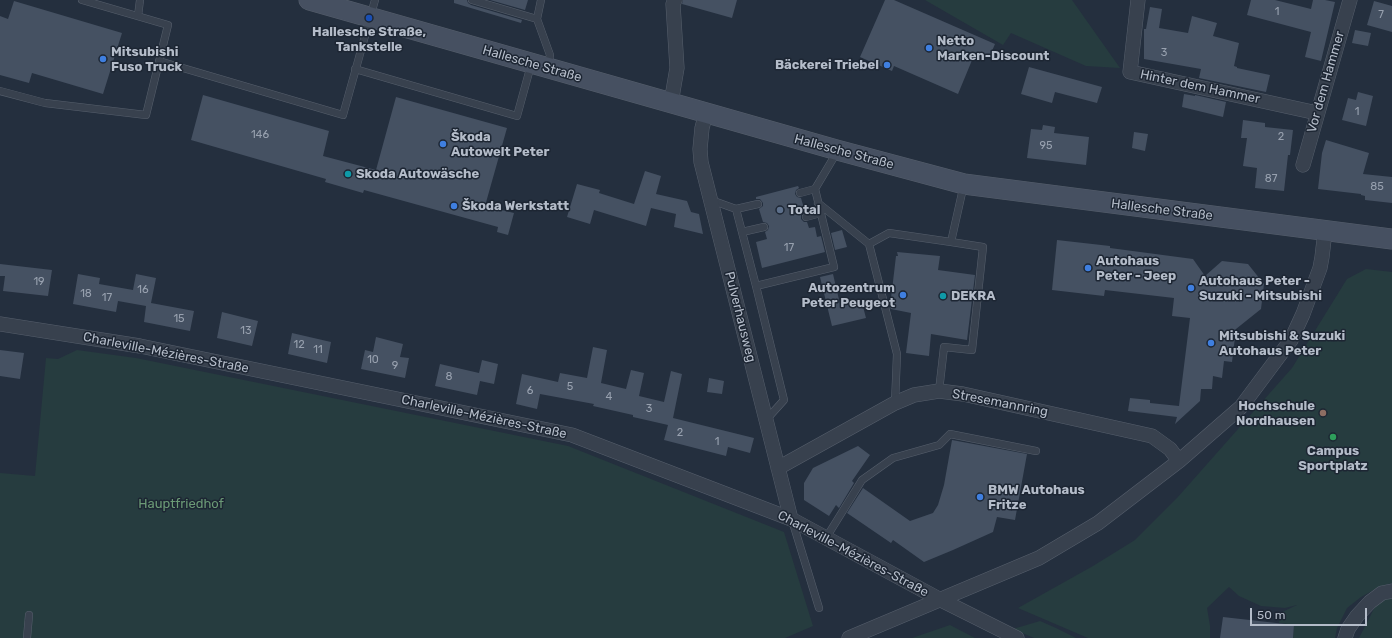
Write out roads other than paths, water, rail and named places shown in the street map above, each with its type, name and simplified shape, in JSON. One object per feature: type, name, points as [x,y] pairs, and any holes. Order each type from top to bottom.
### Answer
[{"type":"main road","name":"Hallesche Straße","points":[[309,0],[372,9],[540,66],[671,104],[964,184],[1392,239]]},
{"type":"street","points":[[671,104],[677,68],[673,4],[675,0]]},
{"type":"street","name":"Hinter dem Hammer","points":[[1138,0],[1130,72],[1317,113]]},
{"type":"street","name":"Vor dem Hammer","points":[[1303,165],[1350,0]]},
{"type":"street","name":"Pulverhausweg","points":[[706,113],[702,128],[700,149],[701,162],[792,519]]},
{"type":"street","points":[[849,638],[1039,558],[1098,523],[1179,461],[1241,407],[1290,340],[1303,314],[1320,268],[1325,231]]},
{"type":"street","name":"Charleville-Mézières-Straße","points":[[0,324],[140,346],[572,435],[792,519],[939,600],[1017,638]]},
{"type":"street","name":"Stresemannring","points":[[778,468],[895,403],[914,395],[938,392],[970,395],[1152,436],[1170,449],[1179,461]]},
{"type":"street","points":[[1345,638],[1353,622],[1370,602],[1382,593],[1392,591]]},
{"type":"lane","points":[[0,90],[45,103],[146,115],[168,25],[82,0]]},
{"type":"lane","points":[[138,16],[140,0]]},
{"type":"lane","points":[[472,0],[537,19]]},
{"type":"lane","points":[[356,69],[517,116],[540,66],[550,56],[537,19],[541,0]]},
{"type":"lane","points":[[159,61],[343,115],[372,9]]},
{"type":"lane","points":[[756,286],[834,267],[815,190],[837,150]]},
{"type":"lane","points":[[951,242],[964,184]]},
{"type":"lane","points":[[800,193],[815,190]]},
{"type":"lane","points":[[711,200],[736,209],[758,204]]},
{"type":"lane","points":[[818,203],[869,244],[897,354],[895,403]]},
{"type":"lane","points":[[736,209],[784,400],[766,420]]},
{"type":"lane","points":[[806,217],[821,213]]},
{"type":"lane","points":[[742,232],[764,227]]},
{"type":"lane","points":[[869,244],[889,233],[983,247],[972,350],[944,347],[938,392]]},
{"type":"lane","points":[[826,538],[862,480],[893,458],[939,445],[950,434],[1036,451]]},
{"type":"lane","points":[[792,519],[819,608]]},
{"type":"lane","points":[[27,638],[30,615]]},
{"type":"place","name":"Hallesche Straße, Tankstelle","points":[[369,18]]},
{"type":"place","name":"Netto Marken-Discount","points":[[929,48]]},
{"type":"place","name":"Mitsubishi Fuso Truck","points":[[103,59]]},
{"type":"place","name":"Bäckerei Triebel","points":[[887,65]]},
{"type":"place","name":"Škoda Autowelt Peter","points":[[443,144]]},
{"type":"place","name":"Skoda Autowäsche","points":[[348,174]]},
{"type":"place","name":"Škoda Werkstatt","points":[[454,206]]},
{"type":"place","name":"Total","points":[[780,210]]},
{"type":"place","name":"Autohaus Peter - Jeep","points":[[1088,268]]},
{"type":"place","name":"Autohaus Peter - Suzuki - Mitsubishi","points":[[1191,288]]},
{"type":"place","name":"Autozentrum Peter Peugeot","points":[[903,295]]},
{"type":"place","name":"DEKRA","points":[[943,296]]},
{"type":"place","name":"Mitsubishi & Suzuki Autohaus Peter","points":[[1211,343]]},
{"type":"place","name":"Hochschule Nordhausen","points":[[1323,413]]},
{"type":"place","name":"Campus Sportplatz","points":[[1333,437]]},
{"type":"place","name":"BMW Autohaus Fritze","points":[[980,497]]},
{"type":"park label","name":"Hauptfriedhof","points":[[181,504]]}]
